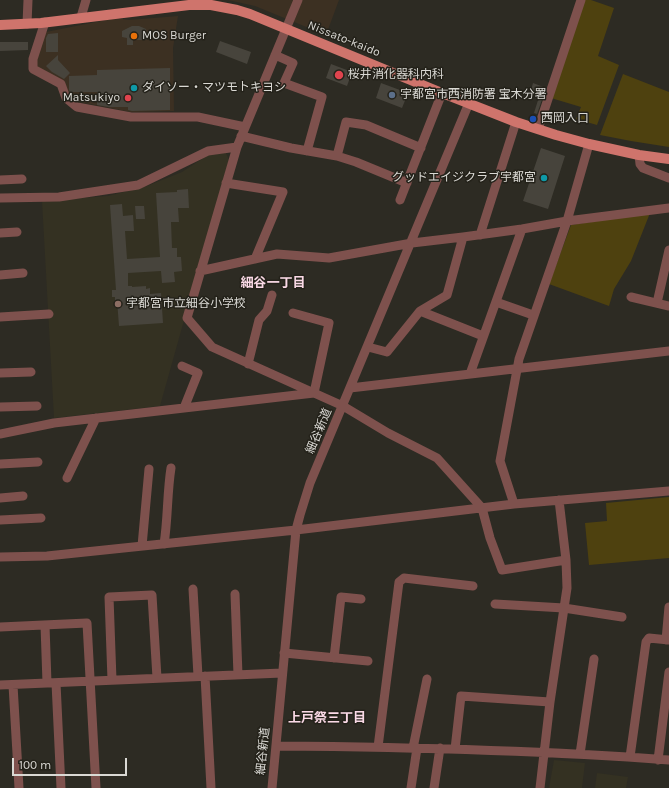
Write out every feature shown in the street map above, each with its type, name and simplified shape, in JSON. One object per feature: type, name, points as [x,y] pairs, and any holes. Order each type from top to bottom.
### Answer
[{"type":"main road","name":"Nissato-kaido","points":[[0,25],[45,22],[177,5],[200,4],[237,10],[516,122],[589,144],[639,155],[669,159]]},
{"type":"street","points":[[27,24],[28,0]]},
{"type":"street","points":[[81,17],[86,0]]},
{"type":"street","points":[[298,0],[241,136],[187,318],[212,347],[343,406],[388,433],[437,458],[482,508],[490,538],[502,570],[566,560]]},
{"type":"street","points":[[538,129],[581,0]]},
{"type":"street","points":[[45,22],[33,59],[33,69],[61,84],[66,98],[77,107],[130,117],[198,117],[245,127]]},
{"type":"street","points":[[275,55],[293,62],[284,84],[322,97],[307,151]]},
{"type":"street","points":[[400,200],[442,93]]},
{"type":"street","name":"細谷新道","points":[[272,788],[296,530],[304,498],[412,243],[469,103]]},
{"type":"street","points":[[337,156],[346,122],[366,125],[421,148]]},
{"type":"street","points":[[480,235],[516,122]]},
{"type":"street","points":[[241,136],[307,151],[337,156],[356,162],[407,183]]},
{"type":"street","points":[[514,504],[500,461],[517,368],[533,315],[567,221],[570,204],[589,144]]},
{"type":"street","points":[[0,198],[59,196],[138,185],[208,151],[237,148]]},
{"type":"street","points":[[639,155],[640,164],[644,168],[669,178]]},
{"type":"street","points":[[0,180],[22,179]]},
{"type":"street","points":[[226,183],[283,192],[255,259]]},
{"type":"street","points":[[200,271],[277,254],[329,258],[412,243],[480,235],[567,221],[669,208]]},
{"type":"street","points":[[470,374],[522,229]]},
{"type":"street","points":[[0,233],[17,232]]},
{"type":"street","points":[[368,347],[387,352],[420,311],[447,295],[463,237]]},
{"type":"street","points":[[657,303],[669,250]]},
{"type":"street","points":[[0,275],[22,273]]},
{"type":"street","points":[[248,364],[259,320],[267,311],[272,295]]},
{"type":"street","points":[[631,297],[669,306]]},
{"type":"street","points":[[496,302],[533,315]]},
{"type":"street","points":[[420,311],[483,336]]},
{"type":"street","points":[[293,312],[329,323],[314,393]]},
{"type":"street","points":[[0,317],[49,314]]},
{"type":"street","points":[[350,388],[669,351]]},
{"type":"street","points":[[182,366],[198,373],[184,408]]},
{"type":"street","points":[[0,373],[31,372]]},
{"type":"street","points":[[0,434],[54,423],[314,393]]},
{"type":"street","points":[[0,407],[37,406]]},
{"type":"street","points":[[67,478],[96,418]]},
{"type":"street","points":[[0,464],[38,462]]},
{"type":"street","points":[[164,544],[168,487],[171,468]]},
{"type":"street","points":[[142,546],[149,469]]},
{"type":"street","points":[[0,557],[47,556],[296,530],[514,504],[669,491]]},
{"type":"street","points":[[0,498],[23,496]]},
{"type":"street","points":[[540,788],[550,702],[567,588],[566,560],[559,500]]},
{"type":"street","points":[[0,520],[42,518]]},
{"type":"street","points":[[378,747],[399,582],[404,578],[473,586]]},
{"type":"street","points":[[193,589],[211,788]]},
{"type":"street","points":[[235,594],[238,675]]},
{"type":"street","points":[[112,680],[109,597],[152,595],[157,678]]},
{"type":"street","points":[[334,658],[341,597],[360,599]]},
{"type":"street","points":[[495,604],[564,608],[622,617]]},
{"type":"street","points":[[630,757],[646,642],[649,638],[667,640],[669,607]]},
{"type":"street","points":[[0,627],[87,623],[96,788]]},
{"type":"street","points":[[45,625],[52,683],[61,788]]},
{"type":"street","points":[[284,653],[368,661]]},
{"type":"street","points":[[580,754],[594,659]]},
{"type":"street","points":[[658,760],[669,672]]},
{"type":"street","points":[[0,685],[282,673]]},
{"type":"street","points":[[411,788],[415,748],[427,679]]},
{"type":"street","points":[[13,685],[19,788]]},
{"type":"street","points":[[455,749],[461,696],[550,702]]},
{"type":"street","points":[[276,746],[440,748],[545,752],[669,760]]},
{"type":"street","points":[[434,788],[440,748]]},
{"type":"shaded area","points":[[228,0],[339,0],[326,35],[255,6]]},
{"type":"shaded area","points":[[584,0],[591,0],[614,8],[598,56],[619,65],[597,125],[576,119],[581,107],[551,98]]},
{"type":"shaded area","points":[[178,16],[173,48],[174,111],[131,112],[79,102],[69,96],[65,82],[35,68],[35,61],[46,32],[116,18],[129,20]]},
{"type":"shaded area","points":[[623,74],[669,92],[669,147],[600,135]]},
{"type":"shaded area","name":"宇都宮市立細谷小学校","points":[[226,153],[229,160],[160,406],[54,418],[42,201],[108,196],[147,186],[182,172],[208,155]]},
{"type":"shaded area","points":[[650,213],[631,261],[614,289],[609,306],[549,284],[571,225]]},
{"type":"shaded area","points":[[669,497],[669,558],[589,565],[585,523],[607,521],[606,503]]},
{"type":"shaded area","points":[[554,760],[585,763],[582,788],[549,788]]},
{"type":"shaded area","points":[[597,773],[628,777],[626,788],[595,788]]},
{"type":"building","name":"MOS Burger","points":[[132,26],[139,26],[146,29],[147,40],[133,40],[133,45],[127,45],[127,38],[122,37],[122,31]]},
{"type":"building","points":[[58,33],[58,52],[46,52],[46,38],[48,34]]},
{"type":"building","points":[[220,41],[251,52],[247,64],[216,52]]},
{"type":"building","points":[[0,42],[28,42],[28,50],[0,51]]},
{"type":"building","points":[[58,55],[58,60],[70,73],[64,79],[52,72],[46,66]]},
{"type":"building","name":"桜井消化器科内科","points":[[331,64],[352,72],[347,86],[326,78]]},
{"type":"building","name":"ダイソー・マツモトキヨシ","points":[[170,68],[170,110],[132,111],[128,110],[128,107],[109,107],[97,105],[97,92],[70,92],[69,90],[69,76],[97,75],[97,70]]},
{"type":"building","name":"宇都宮市西消防署 宝木分署","points":[[381,83],[408,93],[402,108],[376,98]]},
{"type":"building","points":[[533,83],[546,88],[537,114],[534,113],[539,97],[530,94]]},
{"type":"building","name":"グッドエイジクラブ宇都宮","points":[[541,148],[565,156],[548,209],[523,201]]},
{"type":"building","points":[[188,189],[189,208],[178,208],[179,222],[171,222],[172,248],[177,248],[177,257],[181,257],[182,271],[174,272],[175,282],[162,283],[161,271],[128,273],[128,286],[146,286],[146,289],[150,288],[150,294],[161,293],[163,323],[119,326],[117,300],[115,300],[115,297],[112,297],[112,290],[116,290],[110,205],[122,204],[123,216],[133,215],[134,231],[125,231],[127,259],[160,257],[156,193],[177,192],[177,190]]},
{"type":"building","points":[[135,206],[144,206],[145,219],[136,219]]},
{"type":"place","name":"MOS Burger","points":[[134,36]]},
{"type":"place","name":"桜井消化器科内科","points":[[339,75]]},
{"type":"place","name":"ダイソー・マツモトキヨシ","points":[[134,88]]},
{"type":"place","name":"宇都宮市西消防署 宝木分署","points":[[392,95]]},
{"type":"place","name":"Matsukiyo","points":[[128,98]]},
{"type":"place","name":"西岡入口","points":[[533,119]]},
{"type":"place","name":"グッドエイジクラブ宇都宮","points":[[544,178]]},
{"type":"place","name":"宇都宮市立細谷小学校","points":[[118,304]]},
{"type":"district","name":"細谷一丁目","points":[[273,283]]},
{"type":"district","name":"上戸祭三丁目","points":[[327,718]]}]
